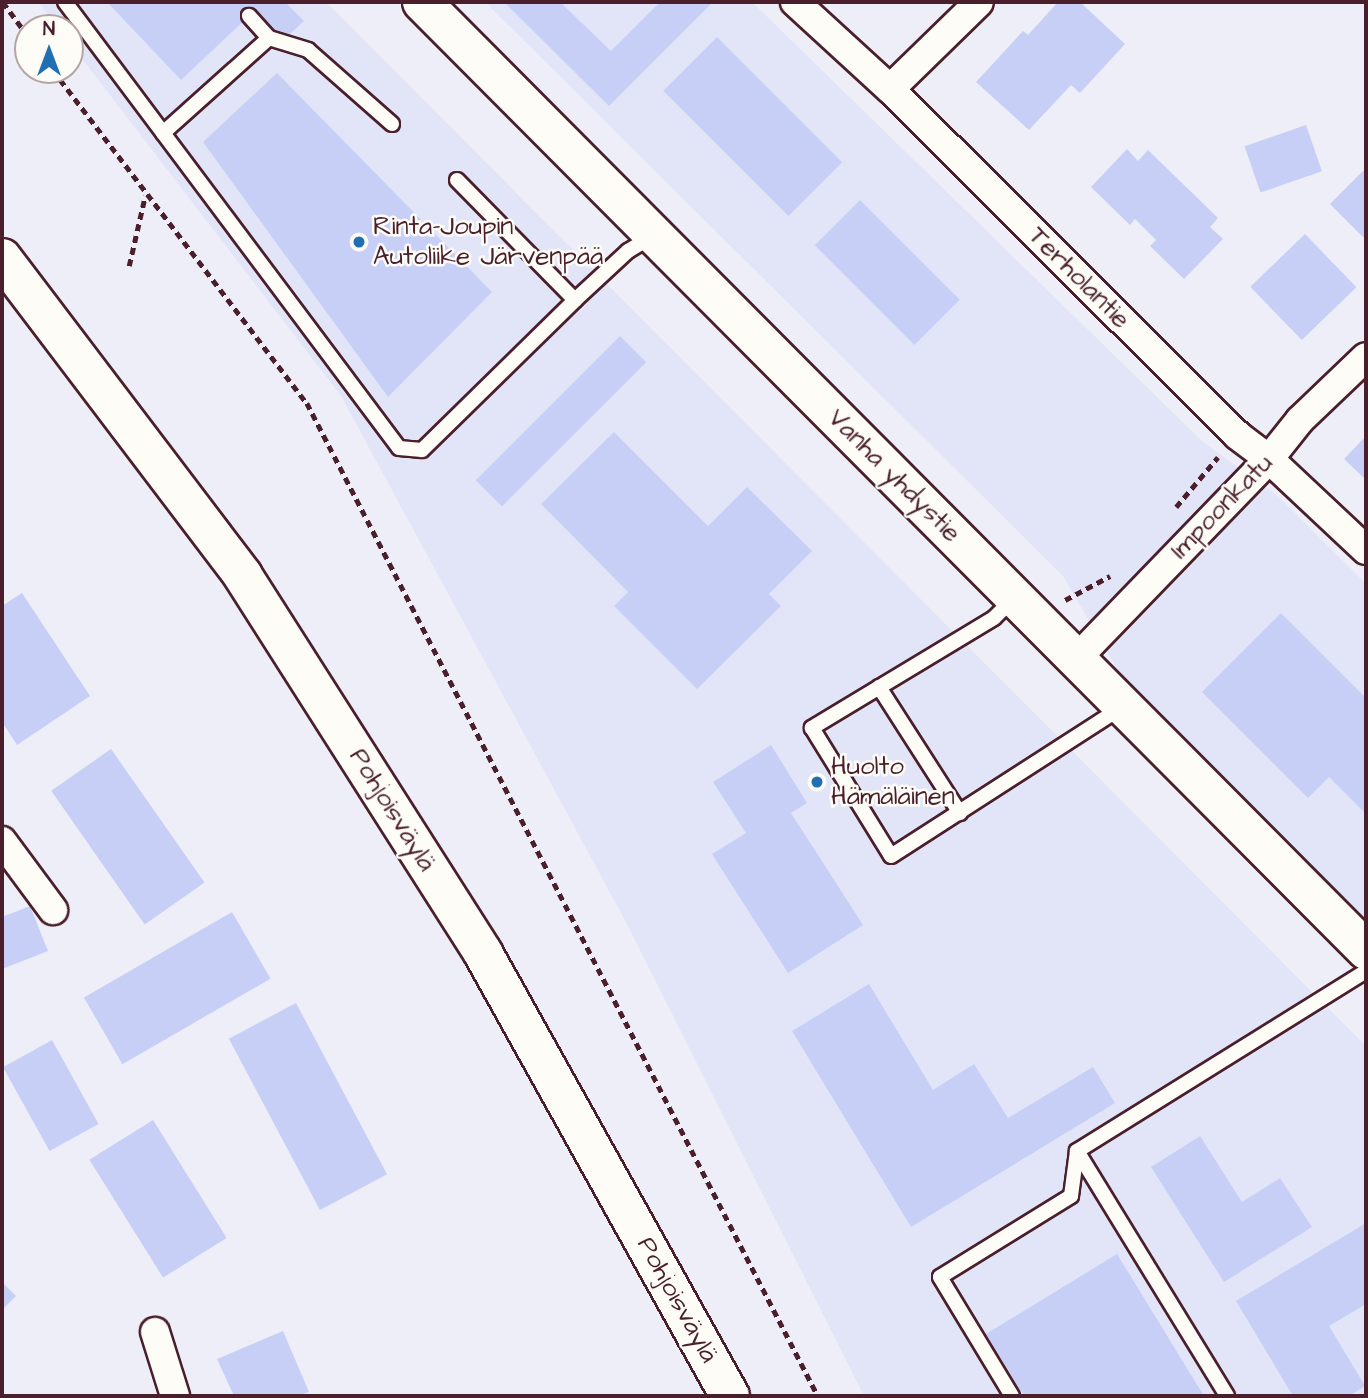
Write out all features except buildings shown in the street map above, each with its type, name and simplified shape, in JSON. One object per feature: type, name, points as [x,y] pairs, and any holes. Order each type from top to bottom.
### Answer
[{"type":"main road","name":"Vanha yhdystie","points":[[422,2],[1078,657],[1366,950]]},
{"type":"main road","name":"Pohjoisväylä","points":[[2,258],[258,599],[483,953],[730,1396]]},
{"type":"street","name":"Terholantie","points":[[795,2],[890,89],[1237,435],[1269,459],[1366,550]]},
{"type":"street","points":[[890,89],[979,2]]},
{"type":"street","name":"Impoonkatu","points":[[1078,657],[1269,459],[1300,420],[1366,357]]},
{"type":"street","points":[[2,841],[52,910]]},
{"type":"street","points":[[155,1332],[175,1396]]},
{"type":"lane","points":[[65,2],[391,442],[410,451],[422,450],[628,251],[654,236]]},
{"type":"lane","points":[[249,16],[269,38],[308,50],[392,124]]},
{"type":"lane","points":[[163,133],[269,38]]},
{"type":"lane","points":[[457,180],[575,300]]},
{"type":"lane","points":[[1025,606],[994,618],[812,728],[891,856],[1124,706]]},
{"type":"lane","points":[[879,687],[960,813]]},
{"type":"lane","points":[[1077,1150],[1366,971]]},
{"type":"lane","points":[[1012,1396],[940,1277],[1071,1196],[1077,1150]]},
{"type":"lane","points":[[1077,1150],[1227,1396]]},
{"type":"path","points":[[3,2],[14,17]]},
{"type":"path","points":[[63,84],[146,196],[307,403],[818,1396]]},
{"type":"path","points":[[129,266],[146,196]]},
{"type":"path","points":[[1174,508],[1237,435]]},
{"type":"path","points":[[1025,606],[1121,571]]},
{"type":"shaded area","points":[[38,2],[326,2],[1366,1046],[1366,1396],[864,1396],[627,924],[341,396],[84,61],[84,14],[47,14]]},
{"type":"shaded area","points":[[485,2],[752,2],[1202,441],[1278,496],[1366,584],[1366,924],[1133,696],[1063,576]]},
{"type":"place","name":"Rinta-Joupin Autoliike Järvenpää","points":[[359,242]]},
{"type":"place","name":"Huolto Hämäläinen","points":[[817,782]]}]
